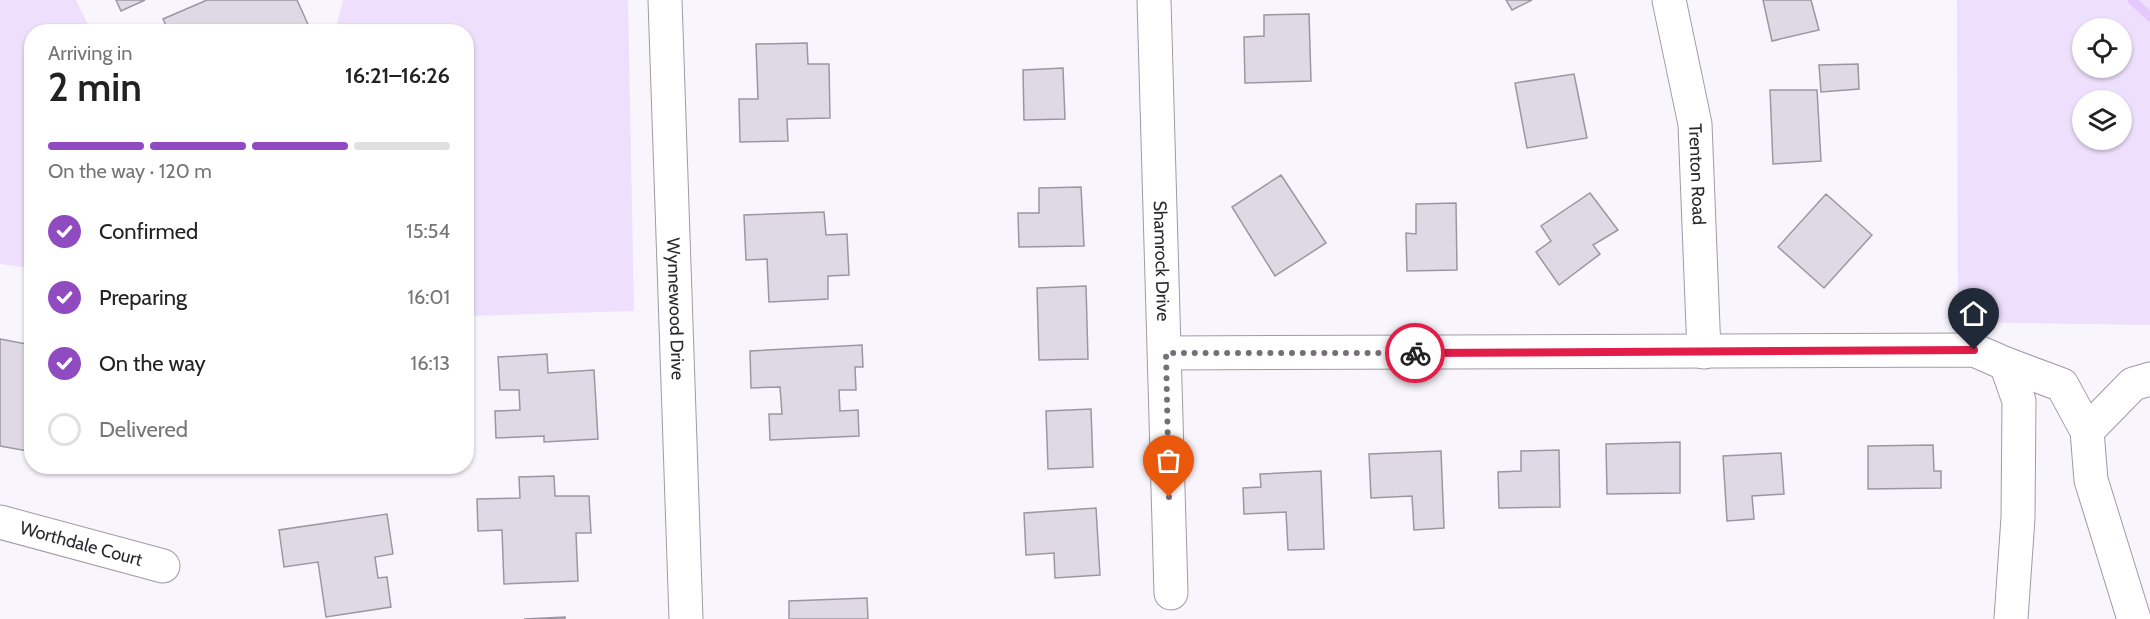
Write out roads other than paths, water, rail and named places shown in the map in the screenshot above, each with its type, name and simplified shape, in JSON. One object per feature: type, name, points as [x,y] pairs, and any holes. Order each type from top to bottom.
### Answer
[{"type":"street","name":"Wynnewood Drive","points":[[665,0],[686,619]]},
{"type":"street","name":"Shamrock Drive","points":[[1154,0],[1166,353],[1171,593]]},
{"type":"street","name":"Trenton Road","points":[[1669,0],[1676,22],[1695,124],[1704,352]]},
{"type":"street","points":[[1166,353],[1974,350],[2062,385],[2087,431],[2091,480],[2134,619]]},
{"type":"street","points":[[2006,364],[2019,401],[2018,518],[2011,619]]},
{"type":"street","points":[[2087,431],[2133,384],[2150,379]]},
{"type":"street","name":"Worthdale Court","points":[[0,522],[163,566]]},
{"type":"waterway","points":[[2132,0],[2150,17]]}]
